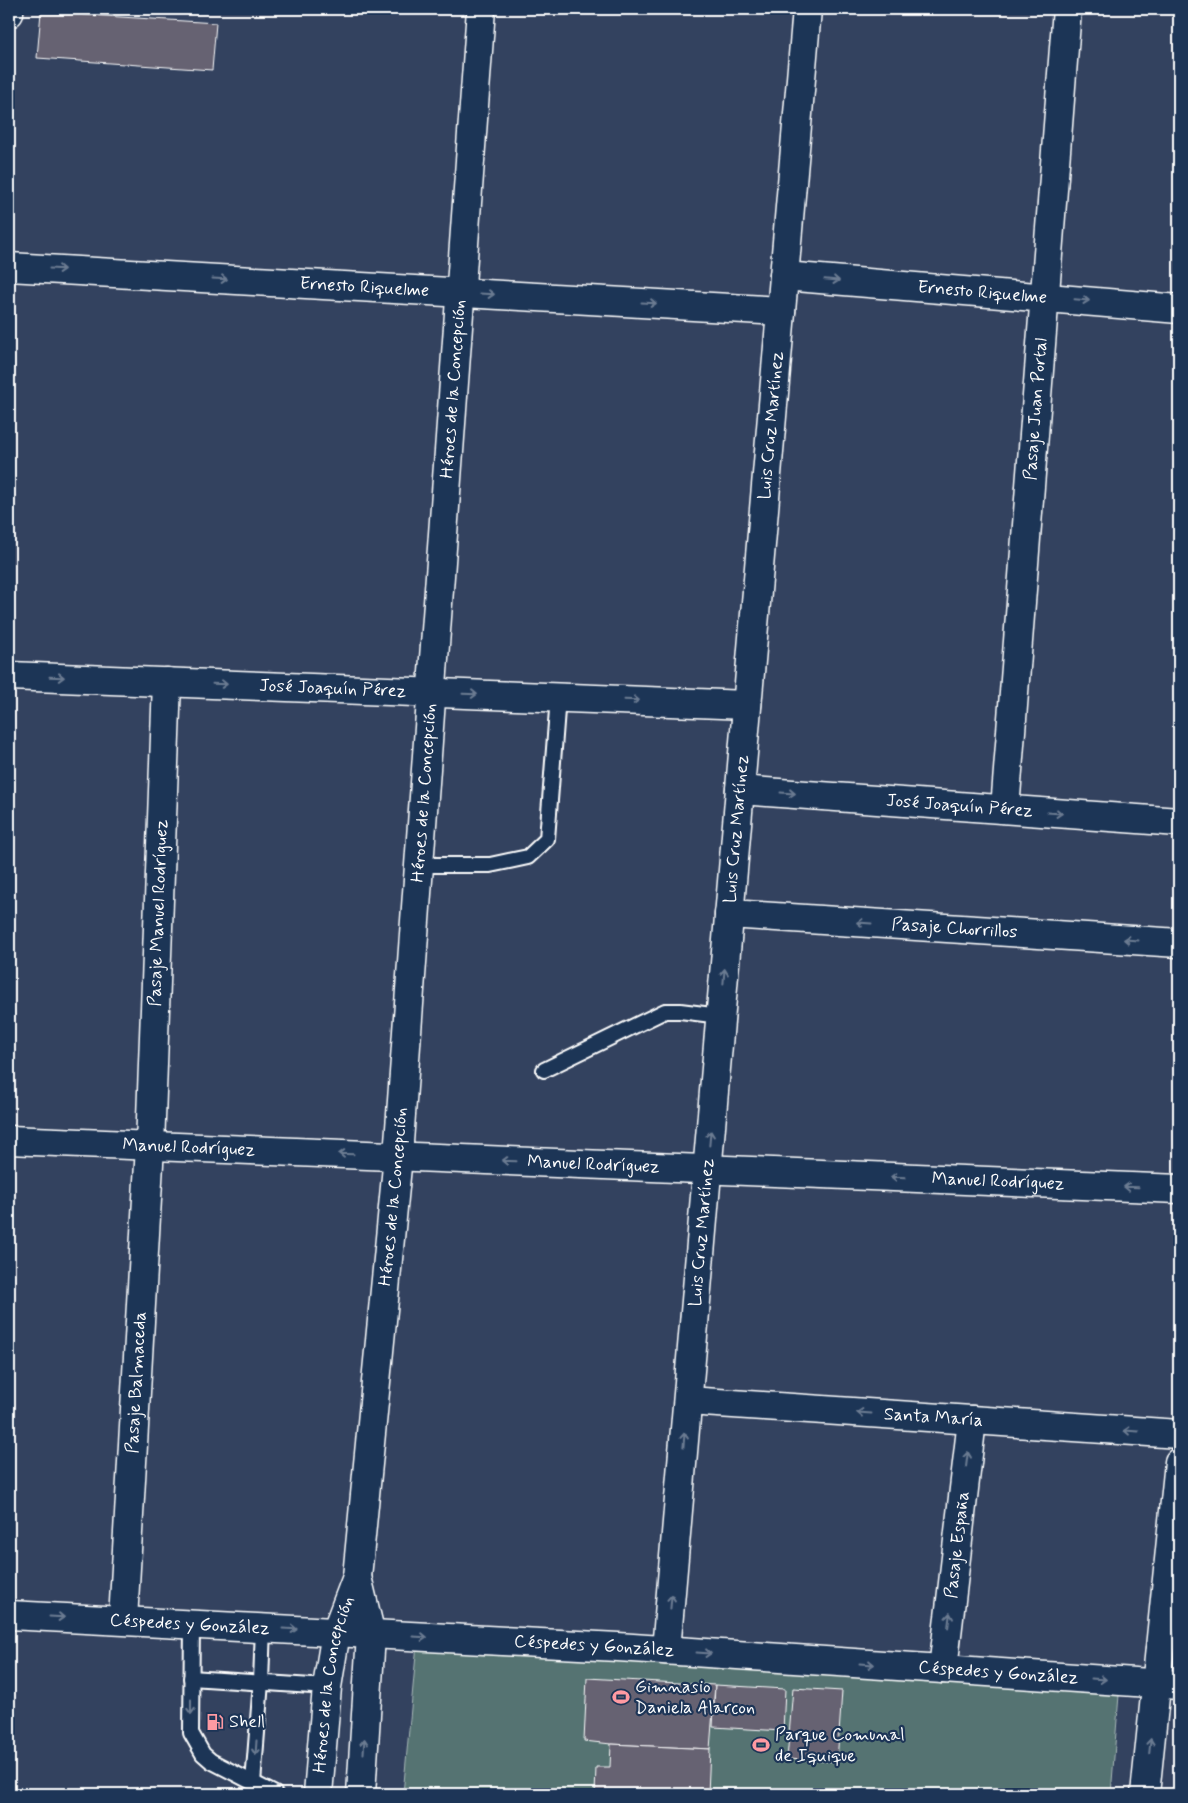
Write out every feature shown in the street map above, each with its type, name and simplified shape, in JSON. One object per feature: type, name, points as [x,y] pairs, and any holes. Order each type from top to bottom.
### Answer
[{"type":"street","points":[[9,9],[9,14]]},
{"type":"street","name":"Héroes de la Concepción","points":[[318,1794],[327,1687],[336,1632],[357,1577],[398,1156],[481,9]]},
{"type":"street","name":"Luis Cruz Martínez","points":[[666,1650],[806,9]]},
{"type":"street","name":"Pasaje Juan Portal","points":[[1005,809],[1067,9]]},
{"type":"street","name":"Ernesto Riquelme","points":[[9,267],[781,311]]},
{"type":"street","name":"Ernesto Riquelme","points":[[784,276],[1179,309]]},
{"type":"street","name":"José Joaquín Pérez","points":[[9,676],[747,705]]},
{"type":"street","name":"Pasaje Manuel Rodríguez","points":[[150,1146],[167,682]]},
{"type":"street","name":"José Joaquín Pérez","points":[[740,790],[1179,822]]},
{"type":"street","name":"Pasaje Chorrillos","points":[[730,914],[1179,943]]},
{"type":"street","name":"Manuel Rodríguez","points":[[9,1140],[1179,1189]]},
{"type":"street","name":"Pasaje Balmaceda","points":[[123,1620],[150,1146]]},
{"type":"street","name":"Santa María","points":[[688,1401],[1179,1434]]},
{"type":"street","name":"Pasaje España","points":[[943,1669],[972,1420]]},
{"type":"street","points":[[1146,1794],[1168,1684],[1179,1462]]},
{"type":"street","name":"Héroes de la Concepción","points":[[357,1577],[371,1634],[361,1794]]},
{"type":"street","name":"Céspedes y González","points":[[9,1615],[192,1623],[666,1650],[1168,1684]]},
{"type":"lane","points":[[419,865],[490,865],[528,857],[547,839],[558,697]]},
{"type":"lane","points":[[544,1070],[665,1011],[720,1016]]},
{"type":"lane","points":[[192,1623],[191,1733],[195,1742],[203,1754],[211,1761],[275,1794]]},
{"type":"lane","points":[[253,1783],[261,1682],[262,1627]]},
{"type":"lane","points":[[191,1678],[327,1687]]},
{"type":"green space","name":"Parque Comunal de Iquique","points":[[417,1644],[1119,1695],[1111,1794],[403,1794]]},
{"type":"building","points":[[41,12],[216,23],[212,70],[37,58]]},
{"type":"building","points":[[587,1678],[715,1685],[710,1749],[584,1741]]},
{"type":"building","points":[[715,1685],[785,1689],[783,1731],[713,1727]]},
{"type":"building","points":[[793,1688],[842,1691],[837,1762],[787,1759]]},
{"type":"building","points":[[611,1744],[710,1749],[708,1794],[595,1794],[596,1767],[610,1767]]},
{"type":"place","name":"Gimnasio Daniela Alarcon","points":[[621,1697]]},
{"type":"place","name":"Shell","points":[[215,1722]]},
{"type":"place","name":"Parque Comunal de Iquique","points":[[761,1745]]}]
